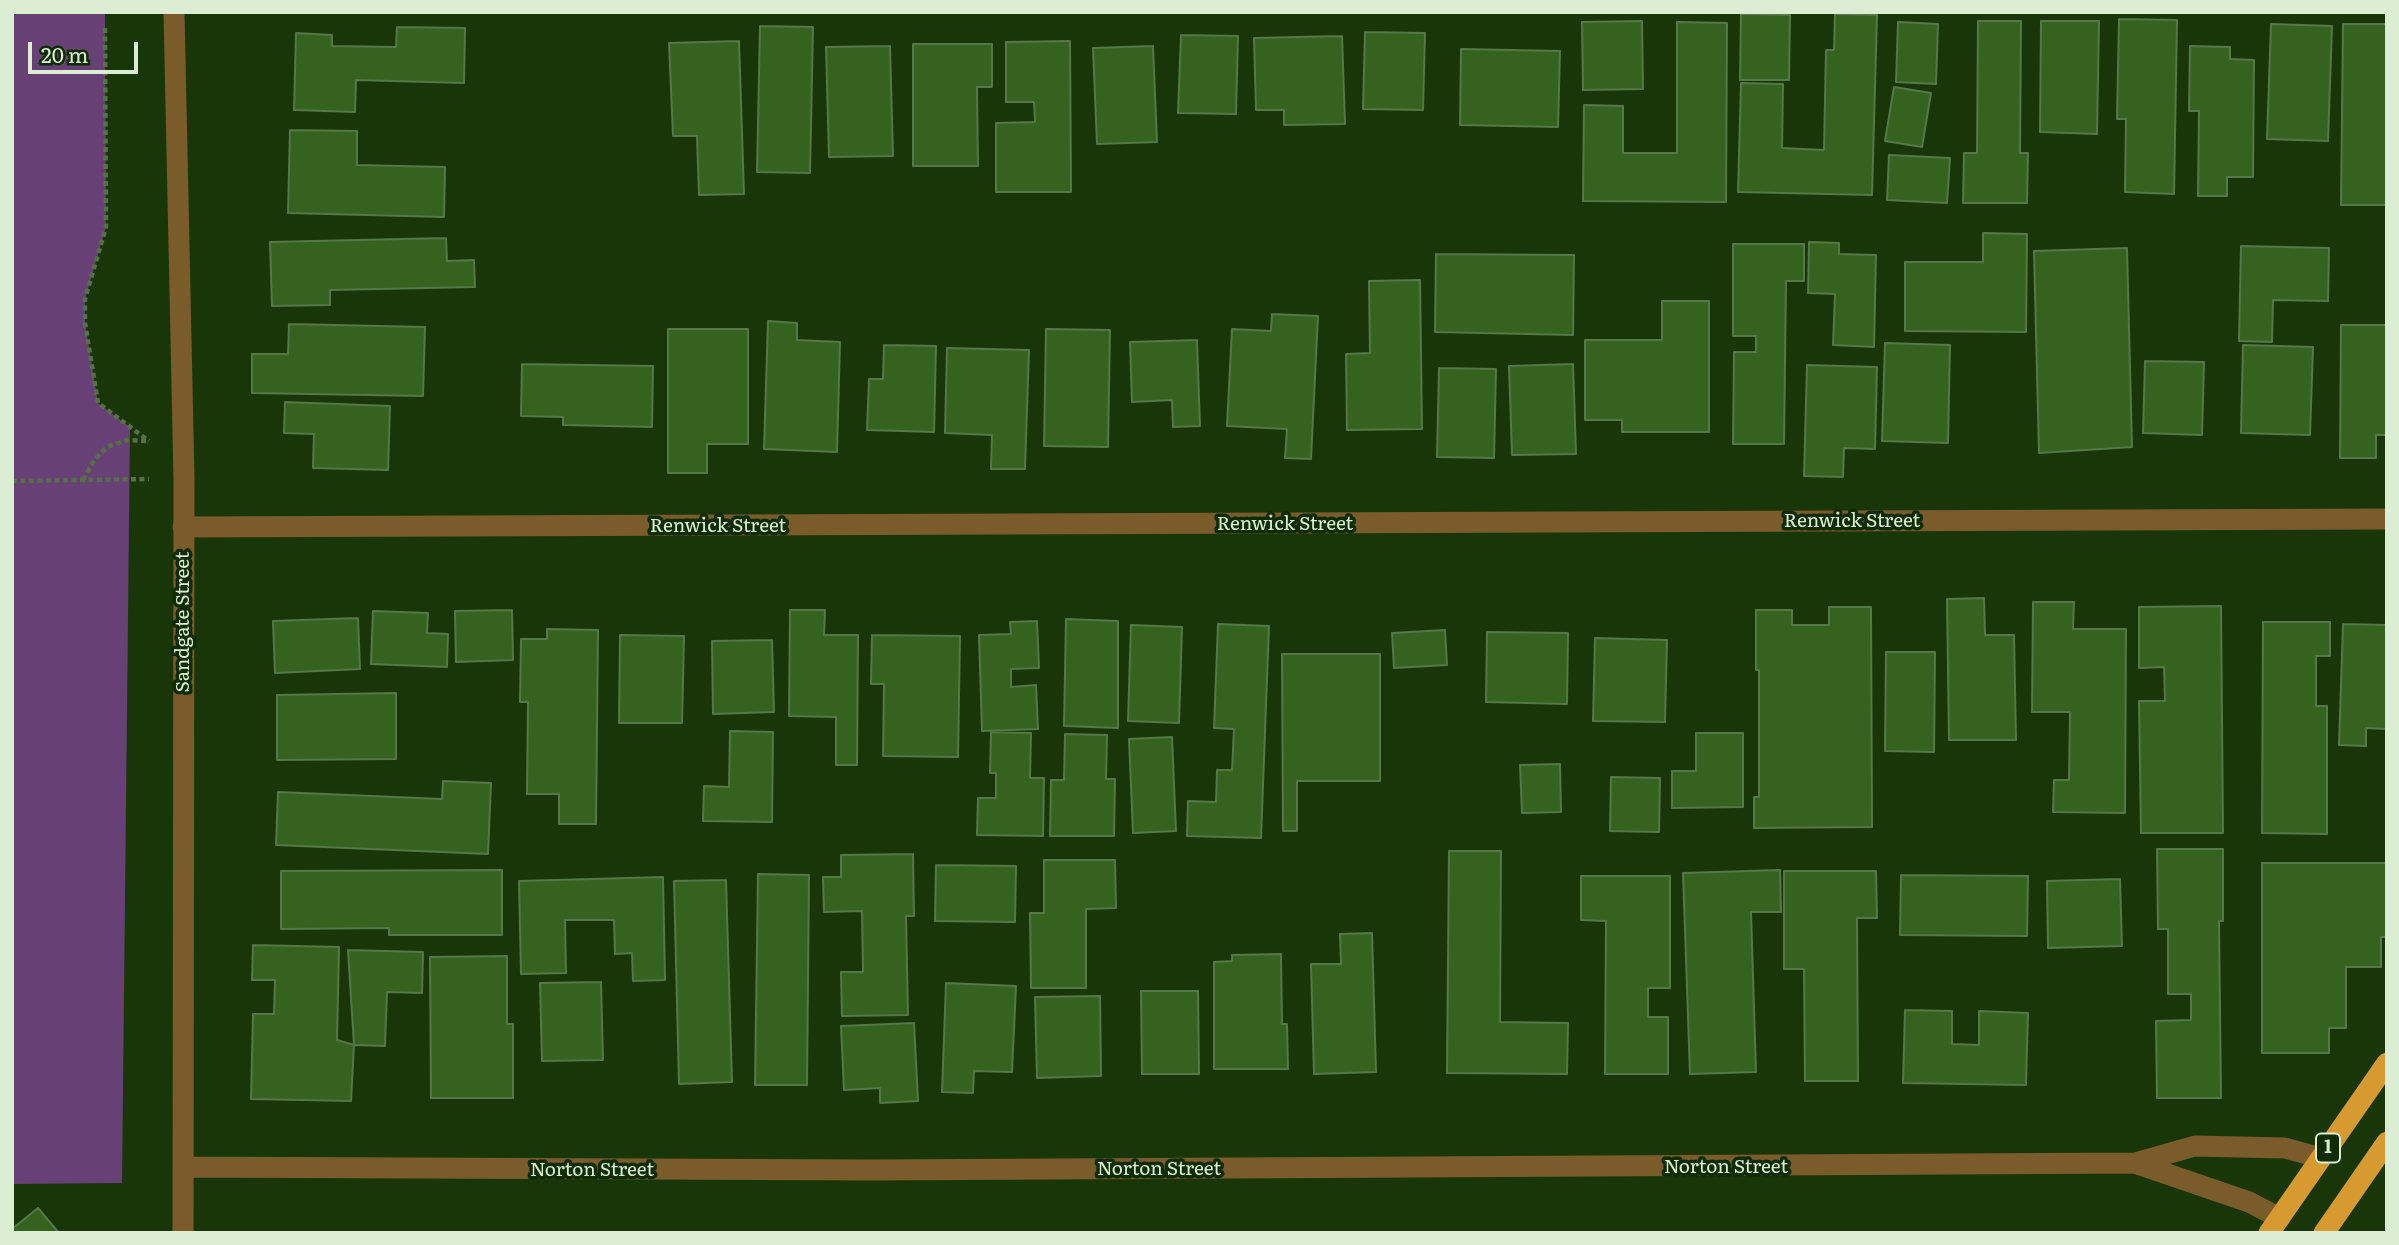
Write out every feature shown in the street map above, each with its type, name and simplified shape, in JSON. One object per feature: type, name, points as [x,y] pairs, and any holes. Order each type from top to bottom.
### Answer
[{"type":"highway","name":"1","points":[[2274,1225],[2387,1063]]},
{"type":"highway","name":"1","points":[[2324,1233],[2387,1142]]},
{"type":"street","name":"Sandgate Street","points":[[174,12],[183,527],[183,1233]]},
{"type":"street","name":"Renwick Street","points":[[183,527],[2387,519]]},
{"type":"street","name":"Norton Street","points":[[184,1167],[806,1170],[2135,1163],[2195,1146],[2286,1148],[2321,1158]]},
{"type":"street","name":"Norton Street","points":[[2135,1163],[2249,1202],[2274,1225]]},
{"type":"path","points":[[83,480],[94,460],[107,447],[127,440],[149,441],[98,403],[85,323],[85,299],[106,227],[105,28]]},
{"type":"path","points":[[12,481],[149,479]]},
{"type":"shaded area","points":[[12,12],[105,12],[106,227],[85,299],[85,323],[98,403],[130,427],[122,1183],[12,1184]]},
{"type":"building","points":[[1741,14],[1790,15],[1789,80],[1740,80]]},
{"type":"building","points":[[1835,14],[1877,15],[1872,195],[1738,192],[1741,83],[1783,84],[1782,148],[1824,150],[1826,50],[1834,50]]},
{"type":"building","points":[[2119,19],[2177,20],[2174,194],[2125,192],[2126,119],[2117,119]]},
{"type":"building","points":[[1642,21],[1643,89],[1583,90],[1582,22]]},
{"type":"building","points":[[1978,21],[2021,21],[2020,153],[2028,153],[2027,203],[1963,203],[1964,153],[1977,153]]},
{"type":"building","points":[[2041,21],[2099,21],[2097,134],[2040,132]]},
{"type":"building","points":[[1677,22],[1727,23],[1726,202],[1583,201],[1584,105],[1623,106],[1623,153],[1677,153]]},
{"type":"building","points":[[1898,22],[1938,24],[1936,84],[1896,82]]},
{"type":"building","points":[[2271,24],[2332,26],[2328,141],[2267,139]]},
{"type":"building","points":[[2343,24],[2387,24],[2387,205],[2341,205]]},
{"type":"building","points":[[760,26],[813,27],[810,173],[757,172]]},
{"type":"building","points":[[397,27],[465,28],[464,83],[356,80],[355,112],[294,110],[296,33],[332,35],[332,46],[396,47]]},
{"type":"building","points":[[1365,32],[1425,33],[1423,110],[1363,109]]},
{"type":"building","points":[[1181,35],[1238,36],[1236,114],[1178,113]]},
{"type":"building","points":[[1342,36],[1345,124],[1284,125],[1284,110],[1256,110],[1254,38]]},
{"type":"building","points":[[739,41],[744,194],[699,195],[697,136],[673,136],[669,43]]},
{"type":"building","points":[[1070,41],[1071,192],[996,192],[996,123],[1035,122],[1034,102],[1006,102],[1006,42]]},
{"type":"building","points":[[913,44],[992,44],[992,87],[977,87],[978,166],[913,166]]},
{"type":"building","points":[[890,46],[893,156],[829,157],[826,47]]},
{"type":"building","points":[[1153,46],[1157,142],[1097,144],[1093,48]]},
{"type":"building","points":[[2190,46],[2230,47],[2230,59],[2254,60],[2253,177],[2227,177],[2227,196],[2198,196],[2199,111],[2189,111]]},
{"type":"building","points":[[1461,49],[1560,51],[1558,127],[1460,125]]},
{"type":"building","points":[[1894,87],[1931,93],[1922,147],[1885,141]]},
{"type":"building","points":[[290,130],[357,131],[357,165],[445,167],[444,217],[288,213]]},
{"type":"building","points":[[1889,155],[1950,158],[1947,203],[1887,200]]},
{"type":"building","points":[[1983,233],[2027,234],[2026,332],[1905,331],[1905,262],[1983,262]]},
{"type":"building","points":[[446,238],[447,261],[474,260],[475,287],[330,290],[330,305],[272,306],[270,242]]},
{"type":"building","points":[[1809,242],[1839,243],[1839,254],[1876,255],[1874,347],[1833,345],[1835,294],[1808,293]]},
{"type":"building","points":[[1733,244],[1804,244],[1804,281],[1786,281],[1784,444],[1733,444],[1734,352],[1756,352],[1756,336],[1733,336]]},
{"type":"building","points":[[2241,246],[2329,248],[2328,301],[2273,300],[2272,342],[2239,341]]},
{"type":"building","points":[[2127,248],[2132,447],[2039,453],[2034,251]]},
{"type":"building","points":[[1436,254],[1574,255],[1573,335],[1435,332]]},
{"type":"building","points":[[1420,280],[1422,429],[1347,430],[1346,354],[1370,353],[1369,281]]},
{"type":"building","points":[[1662,301],[1709,301],[1709,432],[1622,432],[1622,420],[1585,420],[1585,340],[1662,340]]},
{"type":"building","points":[[1272,314],[1318,316],[1311,459],[1285,458],[1287,429],[1227,426],[1232,329],[1271,331]]},
{"type":"building","points":[[768,321],[797,323],[797,340],[840,342],[837,452],[764,449]]},
{"type":"building","points":[[289,324],[425,327],[423,396],[252,393],[252,354],[288,354]]},
{"type":"building","points":[[2341,325],[2387,325],[2387,435],[2376,435],[2376,458],[2340,458]]},
{"type":"building","points":[[668,329],[748,329],[748,444],[707,444],[707,473],[668,473]]},
{"type":"building","points":[[1046,329],[1110,330],[1108,447],[1044,446]]},
{"type":"building","points":[[1197,340],[1200,426],[1173,427],[1172,400],[1132,402],[1130,342]]},
{"type":"building","points":[[1885,343],[1950,345],[1948,443],[1882,441]]},
{"type":"building","points":[[884,345],[936,346],[934,432],[867,430],[869,379],[883,379]]},
{"type":"building","points":[[2243,345],[2313,347],[2310,435],[2241,433]]},
{"type":"building","points":[[947,348],[1029,350],[1025,469],[991,469],[992,435],[945,433]]},
{"type":"building","points":[[2145,361],[2204,362],[2202,435],[2143,433]]},
{"type":"building","points":[[522,364],[653,366],[652,427],[563,425],[563,417],[521,416]]},
{"type":"building","points":[[1573,364],[1576,454],[1512,455],[1509,366]]},
{"type":"building","points":[[1807,365],[1877,367],[1875,449],[1844,448],[1843,477],[1804,476]]},
{"type":"building","points":[[1439,368],[1496,369],[1494,458],[1437,457]]},
{"type":"building","points":[[285,402],[390,406],[388,470],[313,468],[314,434],[284,433]]},
{"type":"building","points":[[1984,598],[1985,635],[2014,635],[2016,740],[1949,740],[1947,599]]},
{"type":"building","points":[[2033,602],[2074,602],[2073,629],[2126,629],[2125,813],[2053,812],[2054,780],[2069,780],[2070,712],[2032,712]]},
{"type":"building","points":[[2221,606],[2223,833],[2141,833],[2139,701],[2165,701],[2164,667],[2139,668],[2139,607]]},
{"type":"building","points":[[1829,607],[1871,607],[1872,827],[1754,828],[1754,797],[1759,797],[1756,610],[1792,610],[1792,625],[1829,625]]},
{"type":"building","points":[[512,610],[513,660],[456,662],[455,611]]},
{"type":"building","points":[[790,610],[825,610],[824,635],[858,635],[857,765],[836,765],[836,717],[789,716]]},
{"type":"building","points":[[373,611],[428,613],[427,633],[448,634],[447,667],[371,664]]},
{"type":"building","points":[[358,618],[360,669],[275,673],[273,621]]},
{"type":"building","points":[[1066,619],[1118,621],[1118,728],[1064,726]]},
{"type":"building","points":[[1037,621],[1039,668],[1011,669],[1011,687],[1036,685],[1038,729],[982,731],[979,635],[1011,634],[1010,622]]},
{"type":"building","points":[[2263,622],[2330,622],[2330,656],[2316,656],[2316,706],[2327,706],[2327,834],[2262,833]]},
{"type":"building","points":[[1218,624],[1269,626],[1261,838],[1187,836],[1188,801],[1216,802],[1217,770],[1232,770],[1234,729],[1214,728]]},
{"type":"building","points":[[2343,624],[2387,625],[2387,729],[2366,728],[2366,746],[2339,745]]},
{"type":"building","points":[[1131,625],[1182,627],[1179,723],[1128,721]]},
{"type":"building","points":[[547,629],[598,630],[596,824],[559,824],[559,794],[527,794],[528,702],[520,702],[521,639],[547,639]]},
{"type":"building","points":[[1445,630],[1447,665],[1394,668],[1392,633]]},
{"type":"building","points":[[1487,632],[1568,633],[1567,704],[1486,702]]},
{"type":"building","points":[[620,635],[684,636],[682,723],[619,723]]},
{"type":"building","points":[[872,635],[960,636],[958,757],[883,756],[884,684],[871,684]]},
{"type":"building","points":[[1595,638],[1667,640],[1665,722],[1593,721]]},
{"type":"building","points":[[772,640],[774,712],[713,714],[712,641]]},
{"type":"building","points":[[1886,652],[1935,652],[1934,752],[1885,751]]},
{"type":"building","points":[[1282,654],[1380,654],[1380,781],[1297,781],[1297,831],[1283,831]]},
{"type":"building","points":[[396,693],[396,759],[277,760],[277,695]]},
{"type":"building","points":[[730,731],[773,732],[772,822],[703,821],[704,786],[729,787]]},
{"type":"building","points":[[991,732],[1031,733],[1030,778],[1044,778],[1043,836],[977,835],[978,798],[996,798],[996,773],[990,773]]},
{"type":"building","points":[[1696,733],[1743,733],[1743,807],[1672,808],[1672,771],[1696,771]]},
{"type":"building","points":[[1065,734],[1107,735],[1106,779],[1115,779],[1114,836],[1050,836],[1051,780],[1064,780]]},
{"type":"building","points":[[1172,737],[1176,831],[1133,833],[1129,739]]},
{"type":"building","points":[[1560,764],[1561,812],[1522,813],[1520,765]]},
{"type":"building","points":[[1611,777],[1660,778],[1659,832],[1610,831]]},
{"type":"building","points":[[443,781],[491,783],[488,854],[276,845],[278,792],[442,799]]},
{"type":"building","points":[[2157,849],[2223,849],[2223,921],[2219,921],[2221,1098],[2157,1098],[2156,1021],[2191,1020],[2191,994],[2168,994],[2168,929],[2158,929]]},
{"type":"building","points":[[1449,851],[1501,851],[1500,1022],[1568,1023],[1567,1074],[1447,1073]]},
{"type":"building","points":[[913,854],[914,916],[906,916],[908,1015],[842,1016],[841,972],[863,972],[862,911],[824,912],[823,877],[841,877],[841,855]]},
{"type":"building","points":[[1044,860],[1115,860],[1116,908],[1086,909],[1086,988],[1031,988],[1030,913],[1044,913]]},
{"type":"building","points":[[2262,863],[2387,863],[2387,937],[2381,937],[2381,967],[2346,967],[2346,1028],[2329,1028],[2329,1053],[2262,1053]]},
{"type":"building","points":[[936,865],[1016,866],[1015,922],[935,921]]},
{"type":"building","points":[[502,870],[502,935],[389,935],[389,928],[281,929],[281,871]]},
{"type":"building","points":[[1780,870],[1781,912],[1751,912],[1756,1072],[1690,1074],[1683,873]]},
{"type":"building","points":[[1784,871],[1876,871],[1877,918],[1857,918],[1858,1081],[1805,1081],[1804,969],[1784,969]]},
{"type":"building","points":[[758,874],[809,875],[807,1085],[755,1085]]},
{"type":"building","points":[[1901,875],[2028,876],[2027,936],[1900,935]]},
{"type":"building","points":[[1581,876],[1670,876],[1670,988],[1648,988],[1648,1017],[1668,1017],[1668,1074],[1605,1074],[1606,921],[1581,920]]},
{"type":"building","points":[[663,877],[665,980],[633,981],[632,953],[615,954],[614,920],[565,920],[566,973],[521,974],[519,881]]},
{"type":"building","points":[[2120,879],[2122,946],[2048,948],[2047,881]]},
{"type":"building","points":[[726,880],[732,1082],[679,1084],[674,881]]},
{"type":"building","points":[[1372,933],[1376,1072],[1314,1074],[1311,964],[1341,964],[1340,934]]},
{"type":"building","points":[[253,945],[339,947],[337,1040],[354,1045],[351,1101],[251,1099],[253,1014],[274,1014],[275,980],[252,980]]},
{"type":"building","points":[[348,950],[423,952],[422,993],[387,992],[385,1046],[354,1045]]},
{"type":"building","points":[[1281,954],[1282,1024],[1287,1024],[1288,1069],[1214,1069],[1214,962],[1232,961],[1232,955]]},
{"type":"building","points":[[507,956],[507,1024],[513,1024],[513,1098],[431,1098],[430,957]]},
{"type":"building","points":[[601,982],[603,1060],[542,1061],[540,983]]},
{"type":"building","points":[[946,983],[1016,986],[1012,1072],[974,1071],[973,1093],[942,1092]]},
{"type":"building","points":[[1141,991],[1198,991],[1199,1074],[1142,1074]]},
{"type":"building","points":[[1100,996],[1101,1076],[1037,1078],[1035,997]]},
{"type":"building","points":[[1905,1010],[1952,1011],[1952,1044],[1979,1045],[1979,1011],[2028,1013],[2026,1085],[1903,1083]]},
{"type":"building","points":[[914,1023],[918,1101],[880,1103],[880,1088],[844,1090],[841,1026]]},
{"type":"building","points":[[38,1208],[59,1233],[12,1233],[12,1229]]}]
